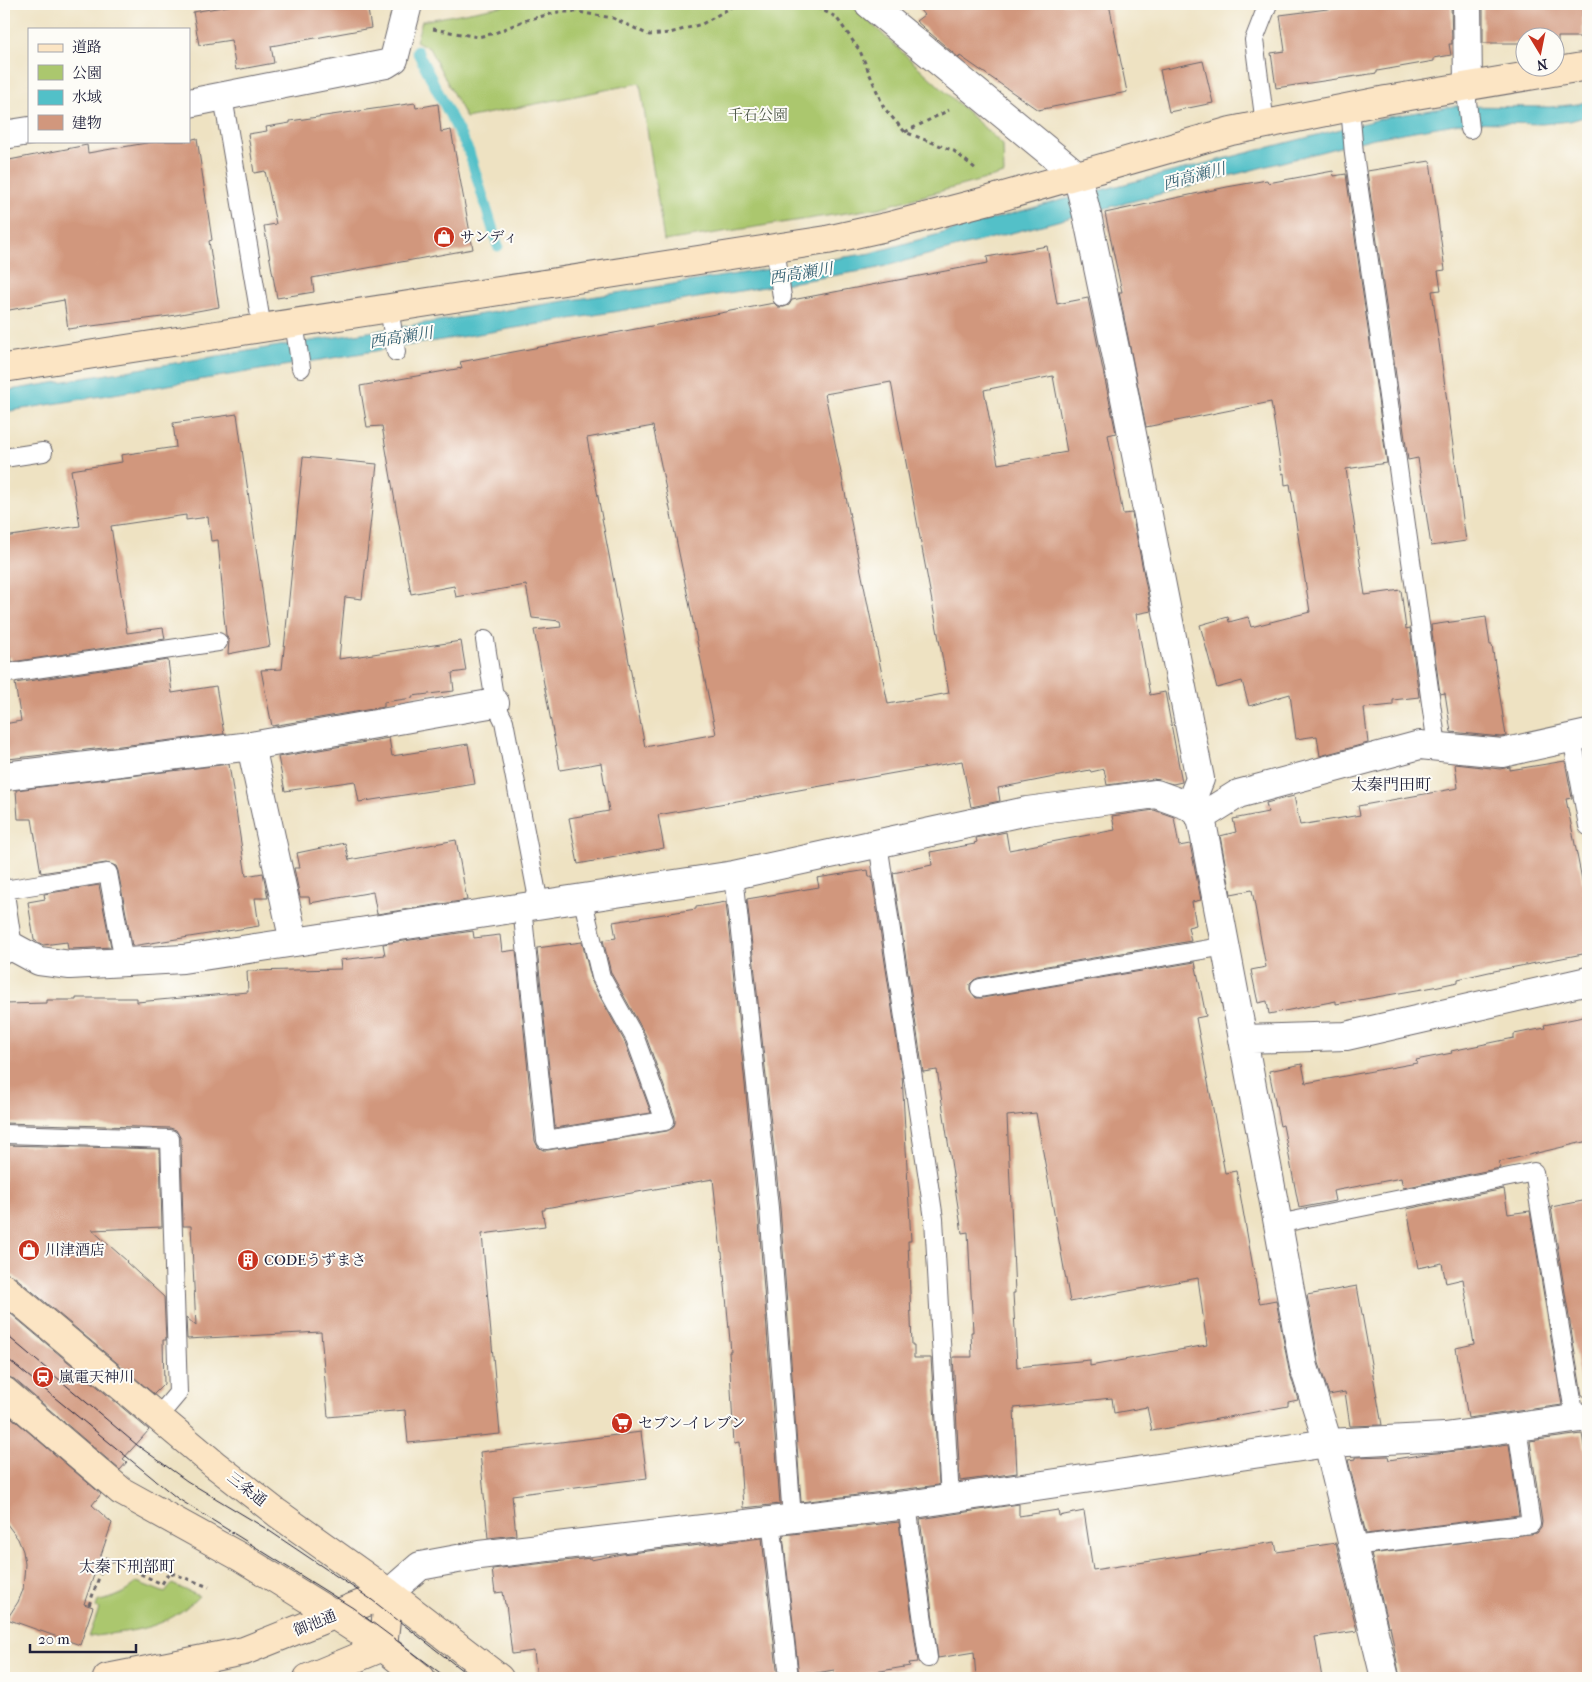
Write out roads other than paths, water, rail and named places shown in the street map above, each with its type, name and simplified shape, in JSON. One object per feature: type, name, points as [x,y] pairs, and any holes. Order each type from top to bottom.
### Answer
[{"type":"street","points":[[869,4],[980,95],[1082,194],[1200,779],[1195,812],[1226,946],[1304,1367],[1328,1443],[1385,1678]]},
{"type":"street","points":[[1467,4],[1468,94]]},
{"type":"street","points":[[190,103],[386,64],[394,59],[406,12]]},
{"type":"street","points":[[4,368],[262,328],[295,333],[776,253],[997,198],[1082,194],[1231,131],[1265,124],[1351,115],[1468,94],[1588,66]]},
{"type":"street","points":[[4,136],[28,131]]},
{"type":"street","points":[[5,776],[252,746],[495,704]]},
{"type":"street","points":[[9,948],[39,961],[70,965],[183,959],[734,875],[1028,811],[1156,794],[1195,812],[1238,794],[1420,745],[1502,753],[1580,735]]},
{"type":"street","points":[[252,746],[294,942]]},
{"type":"street","points":[[1243,1039],[1346,1036],[1588,981]]},
{"type":"street","name":"三条通","points":[[4,1288],[157,1418],[277,1513],[389,1593],[499,1678]]},
{"type":"street","points":[[4,1391],[121,1491],[242,1558],[334,1615],[383,1647],[421,1678]]},
{"type":"street","points":[[383,1647],[389,1593],[420,1566],[479,1555],[907,1505],[1328,1443],[1445,1437],[1581,1418]]},
{"type":"street","name":"御池通","points":[[106,1678],[244,1651],[389,1593]]},
{"type":"street","points":[[308,1678],[383,1647]]},
{"type":"lane","points":[[1265,124],[1254,40],[1268,4]]},
{"type":"lane","points":[[1468,94],[1470,129]]},
{"type":"lane","points":[[223,97],[262,328]]},
{"type":"lane","points":[[1351,115],[1354,154],[1437,746]]},
{"type":"lane","points":[[776,253],[782,297]]},
{"type":"lane","points":[[391,317],[396,352]]},
{"type":"lane","points":[[295,333],[301,368]]},
{"type":"lane","points":[[4,458],[43,452]]},
{"type":"lane","points":[[485,640],[495,704],[504,721],[531,905],[546,1140],[665,1121],[635,1038],[601,977],[582,897]]},
{"type":"lane","points":[[4,675],[8,672],[218,642]]},
{"type":"lane","points":[[1580,735],[1588,826]]},
{"type":"lane","points":[[878,843],[934,1219],[950,1499]]},
{"type":"lane","points":[[9,948],[4,888],[108,873],[124,962]]},
{"type":"lane","points":[[734,875],[770,1208],[790,1678]]},
{"type":"lane","points":[[980,988],[1226,946]]},
{"type":"lane","points":[[4,1134],[170,1139],[178,1392],[157,1418]]},
{"type":"lane","points":[[1278,1224],[1534,1172],[1581,1418]]},
{"type":"lane","points":[[1353,1546],[1532,1524],[1517,1427]]},
{"type":"lane","points":[[907,1505],[928,1658]]},
{"type":"water","name":"西高瀬川","points":[[1588,101],[1588,116],[1570,121],[1542,124],[1466,122],[1374,138],[874,269],[4,412],[4,391],[871,253],[1054,202],[1388,117],[1454,106],[1550,107]]},
{"type":"waterway","points":[[417,51],[469,152],[498,246]]},
{"type":"tram line","points":[[4,1333],[137,1445],[187,1481],[265,1528],[372,1600],[472,1678]]},
{"type":"tram line","points":[[4,1356],[177,1498],[353,1608],[447,1678]]},
{"type":"place","name":"サンディ","points":[[444,237]]},
{"type":"place","name":"川津酒店","points":[[29,1250]]},
{"type":"place","name":"CODEうずまさ","points":[[248,1260]]},
{"type":"place","name":"嵐電天神川","points":[[43,1377]]},
{"type":"place","name":"セブン-イレブン","points":[[622,1423]]},
{"type":"district","name":"太秦門田町","points":[[1391,784]]},
{"type":"district","name":"太秦下刑部町","points":[[127,1566]]},
{"type":"park label","name":"千石公園","points":[[758,115]]}]
